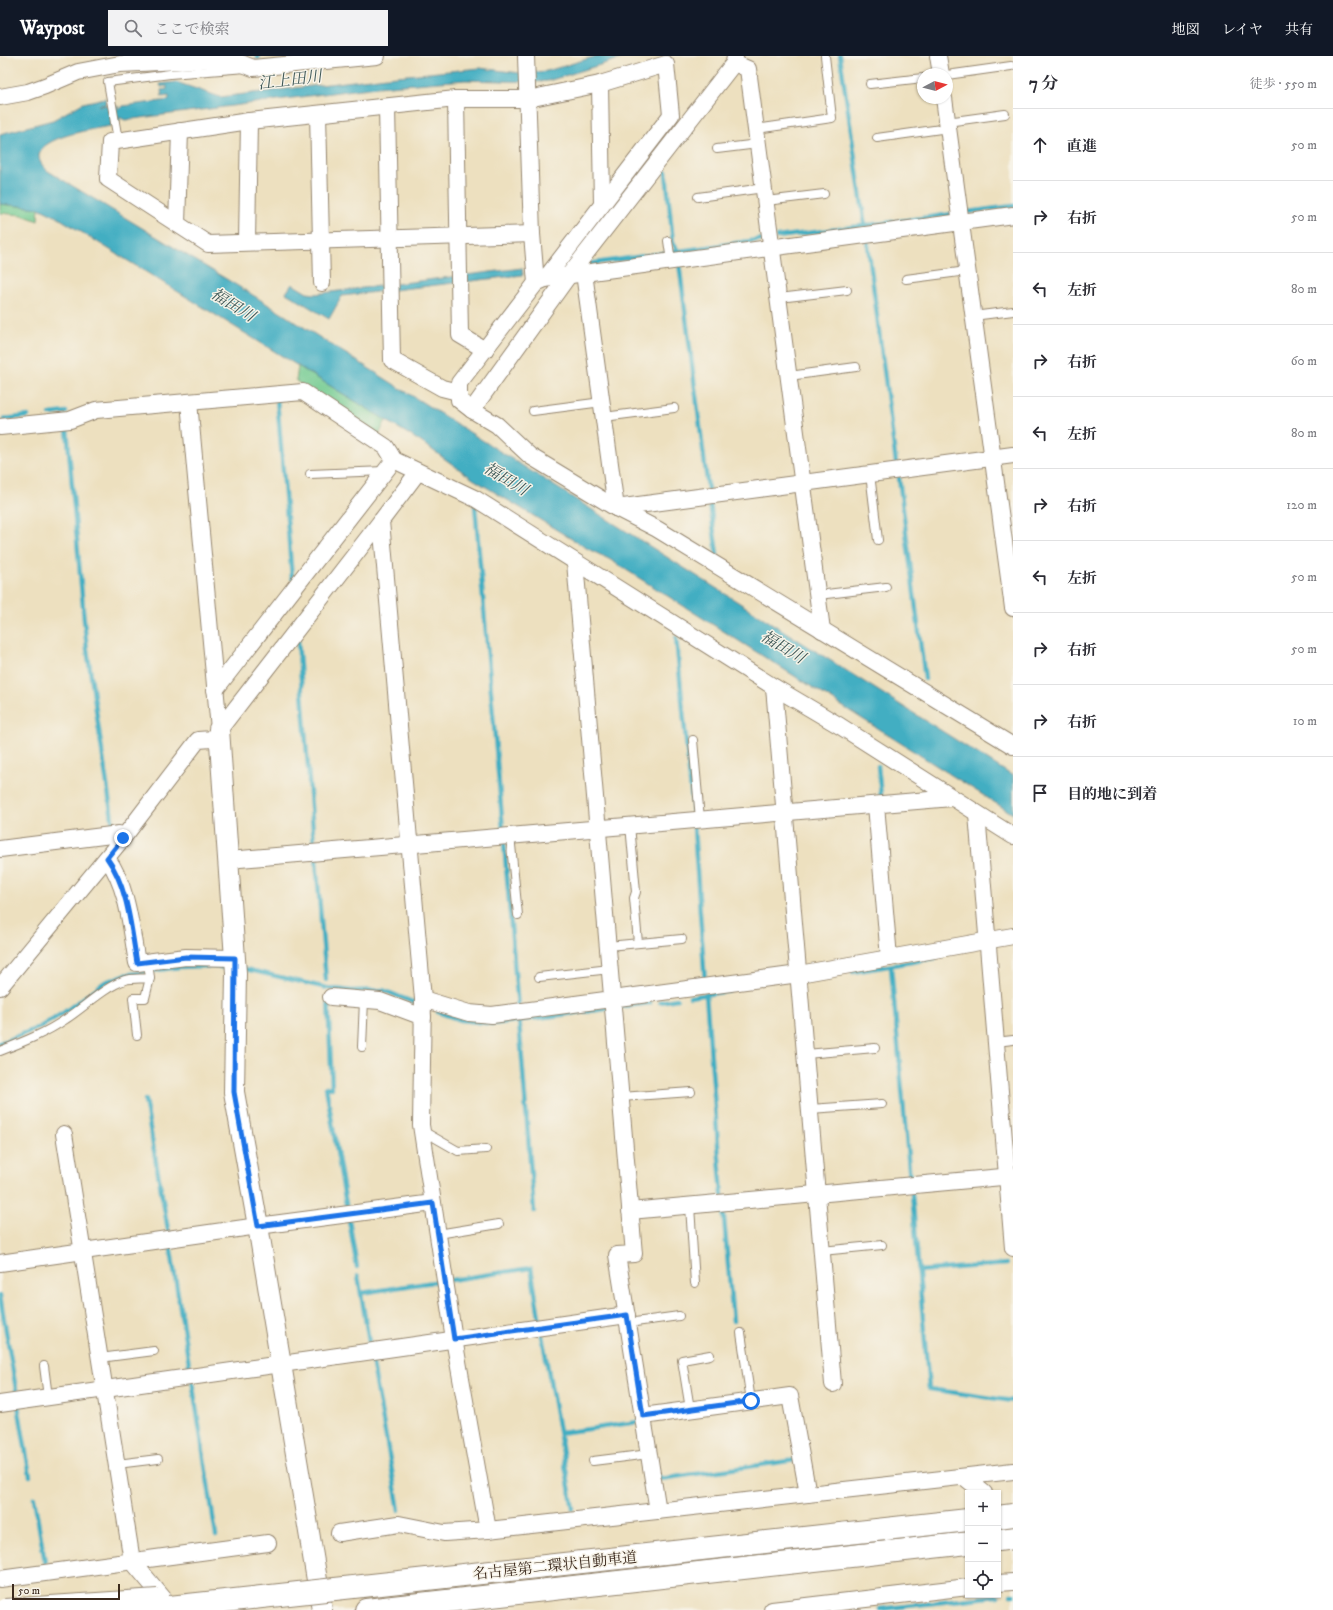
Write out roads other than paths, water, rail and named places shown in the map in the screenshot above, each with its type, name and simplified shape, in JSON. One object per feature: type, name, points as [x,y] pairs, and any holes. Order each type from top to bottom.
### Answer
[{"type":"highway","points":[[1001,1517],[1013,1516]]},
{"type":"highway","name":"名古屋第二環状自動車道","points":[[142,1610],[965,1520]]},
{"type":"highway","points":[[1001,1540],[1013,1538]]},
{"type":"highway","name":"名古屋第二環状自動車道","points":[[366,1610],[965,1543]]},
{"type":"highway","points":[[5,1610],[181,1599],[297,1594]]},
{"type":"street","points":[[0,97],[28,92],[108,61],[120,64],[219,59],[236,61],[253,68],[305,60],[377,56]]},
{"type":"street","points":[[938,56],[940,68]]},
{"type":"street","points":[[526,57],[532,234],[540,281]]},
{"type":"street","points":[[472,410],[577,274],[734,59],[748,69],[822,630]]},
{"type":"street","points":[[532,234],[208,244],[108,179],[110,142],[116,133],[180,131],[318,114],[528,93],[600,84],[666,64],[671,115],[602,205],[459,384],[459,400],[472,410],[498,425],[530,456],[616,508],[657,529],[1013,746]]},
{"type":"street","points":[[600,84],[602,205]]},
{"type":"street","points":[[456,99],[460,335],[485,350]]},
{"type":"street","points":[[945,104],[1013,608]]},
{"type":"street","points":[[387,107],[392,360],[442,388],[458,392]]},
{"type":"street","points":[[318,114],[322,283]]},
{"type":"street","points":[[247,242],[249,122]]},
{"type":"street","points":[[177,224],[180,131]]},
{"type":"street","points":[[540,281],[577,274],[670,251],[772,248],[1013,215]]},
{"type":"street","points":[[577,274],[603,409],[616,508]]},
{"type":"street","points":[[0,428],[70,420],[96,410],[303,392],[386,447],[390,465]]},
{"type":"street","points":[[189,402],[219,729],[235,965],[234,1092],[258,1226],[322,1610]]},
{"type":"street","points":[[616,508],[1013,455]]},
{"type":"street","points":[[390,465],[418,472],[476,499],[774,687],[840,726],[1013,836]]},
{"type":"street","points":[[215,690],[390,465]]},
{"type":"street","points":[[0,987],[107,858],[198,740],[212,738],[418,472]]},
{"type":"street","points":[[381,521],[423,1008],[421,1084],[422,1131],[454,1339],[488,1530]]},
{"type":"street","points":[[575,562],[634,1254],[617,1255],[658,1511]]},
{"type":"street","points":[[774,687],[833,1384]]},
{"type":"street","points":[[228,860],[952,798]]},
{"type":"street","points":[[876,805],[890,958]]},
{"type":"street","points":[[978,814],[996,1042],[1010,1176],[1013,1248]]},
{"type":"street","points":[[0,849],[119,834],[123,838]]},
{"type":"street","points":[[107,858],[119,881],[128,915],[137,963],[149,970],[186,957],[235,965]]},
{"type":"street","points":[[331,997],[380,1001],[423,1008],[492,1015],[613,1005],[799,978],[890,958],[988,945],[1013,936]]},
{"type":"street","points":[[64,1134],[132,1561],[173,1610]]},
{"type":"street","points":[[630,1211],[1010,1176]]},
{"type":"street","points":[[0,1263],[258,1226],[433,1203]]},
{"type":"street","points":[[0,1404],[454,1339],[627,1319]]},
{"type":"street","points":[[643,1416],[790,1396],[808,1494]]},
{"type":"street","points":[[339,1533],[399,1524],[444,1533],[488,1530],[1013,1471]]},
{"type":"street","points":[[964,1477],[980,1490]]},
{"type":"street","points":[[1001,1507],[1013,1516]]},
{"type":"street","points":[[0,1579],[268,1543]]},
{"type":"street","points":[[1001,1583],[1013,1582]]},
{"type":"street","points":[[772,1610],[869,1601],[965,1587]]},
{"type":"lane","points":[[717,149],[832,118],[825,56]]},
{"type":"lane","points":[[953,74],[1010,66]]},
{"type":"lane","points":[[116,133],[108,82],[170,74],[253,68]]},
{"type":"lane","points":[[870,84],[917,79]]},
{"type":"lane","points":[[877,138],[1005,114]]},
{"type":"lane","points":[[698,197],[765,194],[824,194]]},
{"type":"lane","points":[[906,278],[968,271]]},
{"type":"lane","points":[[779,298],[847,290]]},
{"type":"lane","points":[[974,316],[1013,311]]},
{"type":"lane","points":[[789,376],[856,367]]},
{"type":"lane","points":[[533,411],[674,408]]},
{"type":"lane","points":[[310,474],[390,465]]},
{"type":"lane","points":[[870,474],[878,540]]},
{"type":"lane","points":[[818,595],[886,587]]},
{"type":"lane","points":[[693,740],[700,819]]},
{"type":"lane","points":[[630,825],[636,892],[634,898],[638,943]]},
{"type":"lane","points":[[510,835],[518,915]]},
{"type":"lane","points":[[608,946],[682,939]]},
{"type":"lane","points":[[539,977],[610,969]]},
{"type":"lane","points":[[137,1035],[133,998],[145,998],[149,970]]},
{"type":"lane","points":[[0,1051],[25,1042],[42,1033],[66,1019],[110,987],[149,970]]},
{"type":"lane","points":[[362,1047],[364,1000]]},
{"type":"lane","points":[[996,1042],[1013,1040]]},
{"type":"lane","points":[[806,1054],[876,1048]]},
{"type":"lane","points":[[621,1097],[691,1092]]},
{"type":"lane","points":[[810,1109],[882,1104]]},
{"type":"lane","points":[[422,1131],[458,1151],[486,1148]]},
{"type":"lane","points":[[690,1206],[695,1283]]},
{"type":"lane","points":[[438,1234],[499,1224]]},
{"type":"lane","points":[[822,1251],[882,1246]]},
{"type":"lane","points":[[627,1319],[680,1316]]},
{"type":"lane","points":[[741,1332],[751,1401]]},
{"type":"lane","points":[[100,1358],[154,1351]]},
{"type":"lane","points":[[690,1410],[682,1360],[710,1355]]},
{"type":"lane","points":[[44,1366],[48,1397]]},
{"type":"lane","points":[[593,1461],[649,1454]]},
{"type":"lane","points":[[117,1464],[158,1459]]},
{"type":"water","name":"福田川","points":[[597,56],[629,56],[548,81],[465,80],[377,87],[125,120],[119,117],[120,121],[111,123],[111,126],[74,133],[48,144],[40,151],[40,160],[48,171],[256,297],[1013,776],[1013,814],[609,559],[588,549],[473,479],[421,442],[57,217],[39,208],[0,204],[0,134],[53,120],[83,103],[105,98],[106,104],[99,106],[114,105],[114,107],[118,106],[119,110],[123,106],[169,100],[169,96],[162,97],[161,90],[167,89],[167,86],[161,87],[160,84],[176,82],[220,97],[387,77],[480,68],[520,73],[547,71]]},
{"type":"water","points":[[522,268],[523,275],[342,296],[329,319],[286,293],[292,284],[307,293],[315,294]]},
{"type":"waterway","points":[[840,56],[865,226]]},
{"type":"waterway","points":[[666,172],[673,243],[678,251]]},
{"type":"waterway","points":[[967,212],[1013,206]]},
{"type":"waterway","points":[[777,237],[953,214]]},
{"type":"waterway","points":[[867,238],[896,463]]},
{"type":"waterway","points":[[588,264],[764,239]]},
{"type":"waterway","points":[[679,263],[708,489]]},
{"type":"waterway","points":[[277,399],[292,578]]},
{"type":"waterway","points":[[50,414],[66,412]]},
{"type":"waterway","points":[[4,419],[28,416]]},
{"type":"waterway","points":[[67,429],[83,607]]},
{"type":"waterway","points":[[899,478],[925,679]]},
{"type":"waterway","points":[[710,504],[717,554]]},
{"type":"waterway","points":[[475,506],[503,830]]},
{"type":"waterway","points":[[83,610],[87,649],[113,825]]},
{"type":"waterway","points":[[676,638],[693,812]]},
{"type":"waterway","points":[[298,641],[314,844]]},
{"type":"waterway","points":[[878,766],[881,796]]},
{"type":"waterway","points":[[694,828],[705,983]]},
{"type":"waterway","points":[[504,843],[518,1008]]},
{"type":"waterway","points":[[316,860],[326,980]]},
{"type":"waterway","points":[[853,972],[935,958]]},
{"type":"waterway","points":[[0,1043],[40,1027],[63,1013],[105,982],[124,975],[179,967],[208,966],[231,968]]},
{"type":"waterway","points":[[891,967],[910,1180]]},
{"type":"waterway","points":[[241,968],[327,988],[352,991],[383,990],[420,1005]]},
{"type":"waterway","points":[[690,997],[729,991]]},
{"type":"waterway","points":[[706,995],[722,1195]]},
{"type":"waterway","points":[[328,999],[332,1088],[326,1087],[347,1210]]},
{"type":"waterway","points":[[660,1002],[677,999]]},
{"type":"waterway","points":[[438,1012],[461,1020],[493,1024],[650,1003]]},
{"type":"waterway","points":[[519,1021],[534,1211]]},
{"type":"waterway","points":[[145,1100],[169,1235]]},
{"type":"waterway","points":[[912,1194],[929,1389],[1013,1401]]},
{"type":"waterway","points":[[723,1208],[733,1321]]},
{"type":"waterway","points":[[349,1220],[357,1267]]},
{"type":"waterway","points":[[170,1244],[190,1371]]},
{"type":"waterway","points":[[918,1271],[1007,1264]]},
{"type":"waterway","points":[[451,1280],[531,1268],[540,1323]]},
{"type":"waterway","points":[[358,1276],[370,1347]]},
{"type":"waterway","points":[[361,1293],[440,1281]]},
{"type":"waterway","points":[[0,1296],[17,1395]]},
{"type":"waterway","points":[[541,1330],[573,1509]]},
{"type":"waterway","points":[[371,1354],[399,1510]]},
{"type":"waterway","points":[[192,1380],[216,1536]]},
{"type":"waterway","points":[[18,1405],[30,1476]]},
{"type":"waterway","points":[[560,1433],[638,1422]]},
{"type":"waterway","points":[[659,1476],[660,1479],[796,1460]]},
{"type":"waterway","points":[[34,1498],[45,1562]]},
{"type":"waterway","points":[[880,1609],[980,1598]]},
{"type":"water label","name":"江上田川","points":[[290,80]]}]
